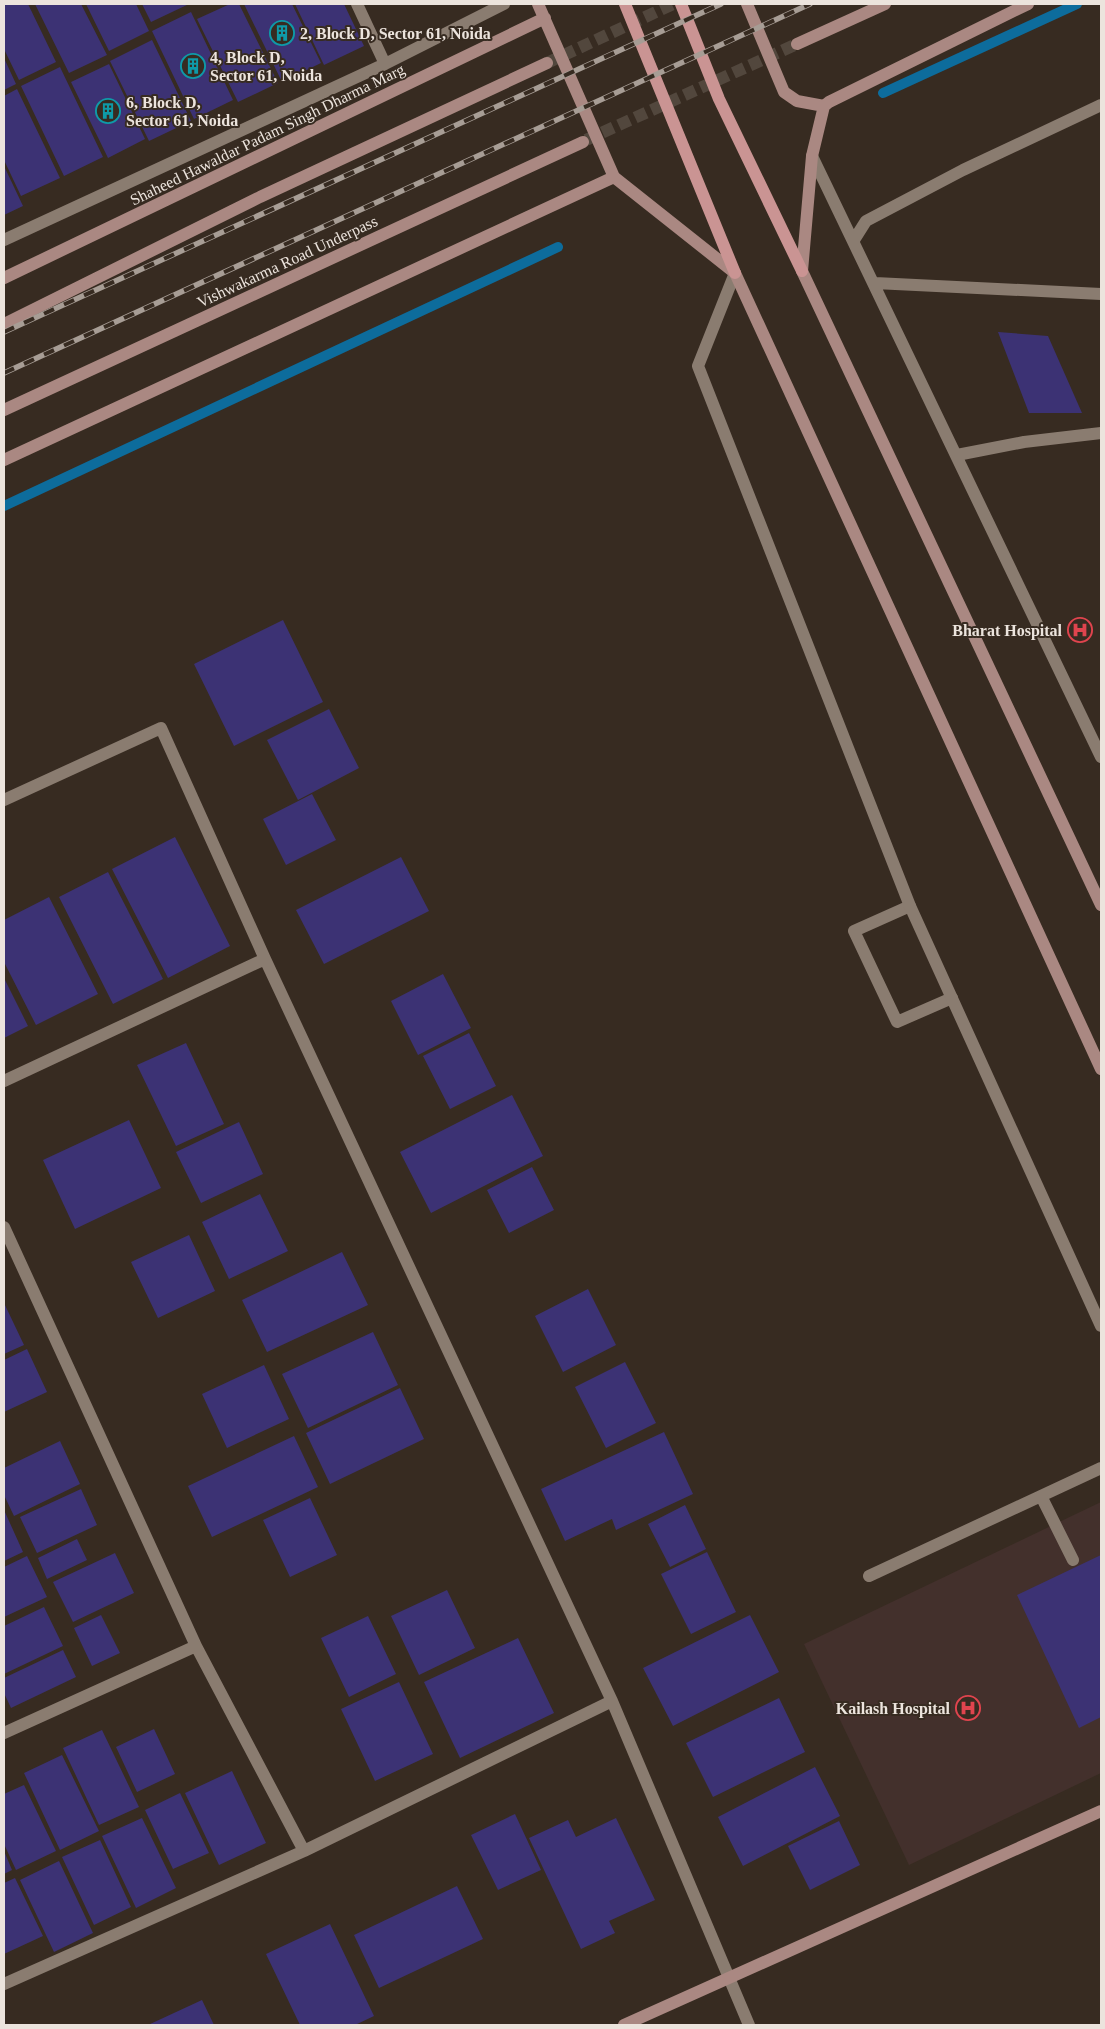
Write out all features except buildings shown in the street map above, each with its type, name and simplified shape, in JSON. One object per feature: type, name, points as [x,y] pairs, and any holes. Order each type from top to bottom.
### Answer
[{"type":"main road","points":[[538,4],[614,177],[735,273]]},
{"type":"main road","points":[[625,4],[735,273],[1101,1069]]},
{"type":"main road","points":[[681,4],[720,99],[1101,905]]},
{"type":"main road","points":[[747,4],[784,92],[797,101],[824,106]]},
{"type":"main road","points":[[798,44],[885,4]]},
{"type":"main road","points":[[802,271],[812,156],[824,106],[1028,4]]},
{"type":"main road","name":"Shaheed Hawaldar Padam Singh Dharma Marg","points":[[4,278],[545,18]]},
{"type":"main road","points":[[4,324],[260,197],[547,63]]},
{"type":"main road","name":"Vishwakarma Road Underpass","points":[[4,410],[583,142]]},
{"type":"main road","points":[[4,460],[614,177]]},
{"type":"main road","points":[[624,2025],[1101,1810]]},
{"type":"street","points":[[357,4],[385,64]]},
{"type":"street","points":[[4,240],[385,64],[504,4]]},
{"type":"street","points":[[854,240],[866,221],[963,170],[1101,105]]},
{"type":"street","points":[[812,156],[875,283],[1101,757]]},
{"type":"street","points":[[735,273],[698,366],[910,906],[1101,1326]]},
{"type":"street","points":[[875,283],[1101,294]]},
{"type":"street","points":[[957,455],[1024,442],[1101,434]]},
{"type":"street","points":[[4,800],[161,728],[265,959],[612,1701],[727,1979],[748,2025]]},
{"type":"street","points":[[910,906],[854,931],[897,1022],[952,998]]},
{"type":"street","points":[[4,1081],[265,959]]},
{"type":"street","points":[[4,1227],[196,1646],[304,1851]]},
{"type":"street","points":[[869,1576],[1101,1468]]},
{"type":"street","points":[[1041,1496],[1073,1560]]},
{"type":"street","points":[[4,1733],[196,1646]]},
{"type":"street","points":[[4,1984],[304,1851],[612,1701]]},
{"type":"shaded area","name":"Kailash Hospital","points":[[1101,1502],[1101,1773],[909,1865],[804,1644]]},
{"type":"waterway","points":[[883,93],[1077,4]]},
{"type":"waterway","points":[[4,506],[558,247]]},
{"type":"tunnel","points":[[547,63],[673,4]]},
{"type":"tunnel","points":[[586,140],[797,44]]},
{"type":"railway","points":[[4,332],[721,4]]},
{"type":"railway","points":[[4,373],[810,4]]},
{"type":"place","name":"2, Block D, Sector 61, Noida","points":[[282,33]]},
{"type":"place","name":"4, Block D, Sector 61, Noida","points":[[193,66]]},
{"type":"place","name":"6, Block D, Sector 61, Noida","points":[[108,111]]},
{"type":"place","name":"Bharat Hospital","points":[[1080,630]]},
{"type":"place","name":"Kailash Hospital","points":[[968,1708]]}]
